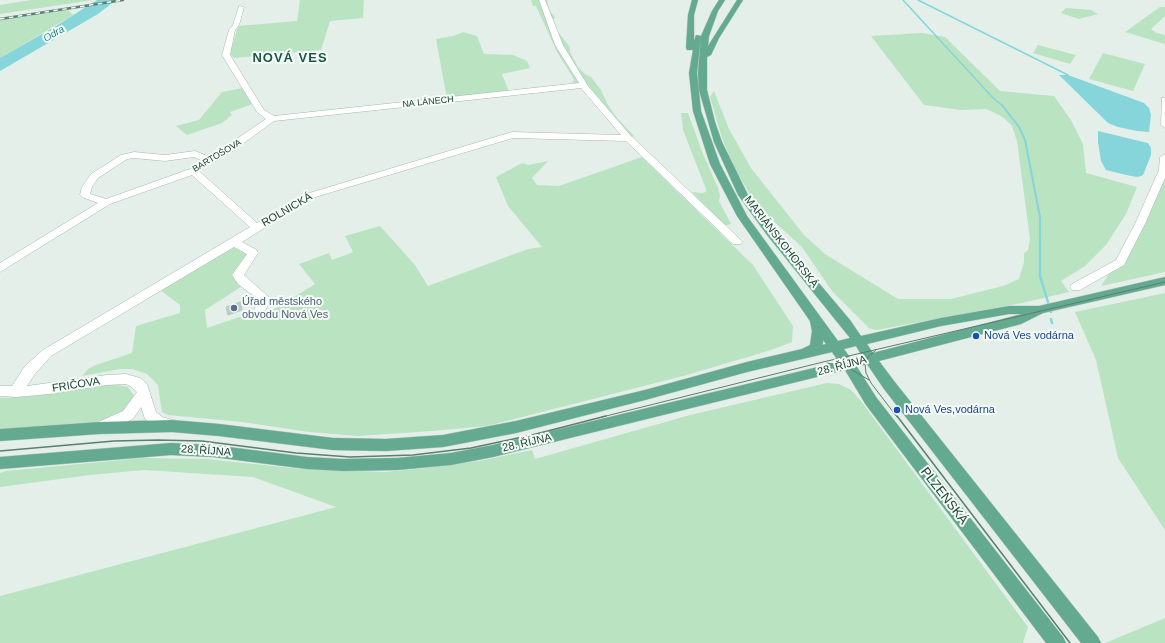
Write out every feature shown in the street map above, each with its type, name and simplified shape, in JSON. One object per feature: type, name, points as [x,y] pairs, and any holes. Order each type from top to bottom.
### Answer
[{"type":"main road","points":[[695,0],[691,16],[688,61],[697,73],[706,69],[706,57],[709,49],[740,0]]},
{"type":"main road","name":"MARIÁNSKOHORSKÁ","points":[[713,0],[707,10],[698,35],[695,98],[700,122],[721,177],[753,233],[835,346]]},
{"type":"main road","name":"MARIÁNSKOHORSKÁ","points":[[722,0],[715,11],[706,36],[697,73],[705,98],[710,122],[727,164],[743,195],[771,232],[846,323],[871,358]]},
{"type":"main road","name":"28. ŘÍJNA","points":[[0,435],[99,428],[172,426],[219,430],[333,444],[386,445],[442,441],[482,435],[522,426],[807,352],[950,320],[1009,310],[1040,310],[1165,281]]},
{"type":"main road","name":"28. ŘÍJNA","points":[[0,463],[171,449],[213,451],[307,463],[343,465],[397,464],[438,461],[494,451],[698,401],[768,386],[1022,320],[1040,310]]},
{"type":"main road","points":[[807,352],[814,348],[817,343],[818,332],[816,320]]},
{"type":"main road","name":"PLZEŇSKÁ","points":[[835,346],[871,400],[1058,643]]},
{"type":"main road","points":[[871,358],[889,385],[1092,643]]},
{"type":"street","points":[[542,0],[559,44],[584,85],[628,138],[737,242]]},
{"type":"street","points":[[241,7],[236,25],[232,30],[226,55],[261,112],[272,119]]},
{"type":"street","name":"NA LÁNECH","points":[[272,119],[584,85]]},
{"type":"street","points":[[1165,100],[1165,125]]},
{"type":"street","name":"BARTOŠOVA","points":[[0,268],[106,202],[193,171],[230,149],[272,119]]},
{"type":"street","name":"ROLNICKÁ","points":[[16,392],[30,370],[47,353],[234,242],[308,196],[512,135],[628,138]]},
{"type":"street","points":[[106,202],[85,195],[87,187],[94,176],[124,157],[134,155],[165,158],[195,154],[211,161]]},
{"type":"street","points":[[1076,286],[1120,262],[1140,224],[1164,170],[1165,157]]},
{"type":"street","points":[[193,171],[257,228]]},
{"type":"street","points":[[234,242],[253,253],[238,275],[242,281],[265,299],[260,310]]},
{"type":"street","name":"FRIČOVA","points":[[0,391],[16,392],[49,389],[122,378],[138,384],[142,388],[143,394]]},
{"type":"street","points":[[143,394],[150,415],[158,421],[172,426]]},
{"type":"street","points":[[99,428],[126,416],[134,408],[143,394]]},
{"type":"street","points":[[0,468],[18,462]]},
{"type":"green space","points":[[31,0],[93,0],[0,14],[0,5]]},
{"type":"green space","points":[[300,0],[364,0],[363,18],[330,21],[321,50],[234,58],[230,54],[238,26],[297,21]]},
{"type":"green space","points":[[531,0],[547,0],[549,10],[555,17],[553,20],[558,32],[570,47],[570,52],[578,67],[585,74],[591,77],[601,90],[608,105],[617,118],[635,137],[626,135],[585,87],[572,82],[574,80],[572,76],[557,52],[536,6],[533,6]]},
{"type":"green space","points":[[1160,7],[1165,7],[1165,16],[1151,29],[1156,33],[1165,35],[1165,44],[1125,32]]},
{"type":"green space","points":[[1066,8],[1091,10],[1098,14],[1079,19],[1061,13]]},
{"type":"green space","points":[[68,10],[73,15],[0,58],[0,20]]},
{"type":"green space","points":[[463,32],[477,36],[484,54],[513,55],[527,61],[530,68],[502,74],[509,92],[447,99],[436,39],[453,36]]},
{"type":"green space","points":[[922,33],[945,37],[1000,91],[1054,96],[1071,120],[1083,144],[1086,173],[1137,187],[1126,214],[1106,245],[1085,266],[1061,281],[1069,292],[1022,303],[877,330],[870,329],[832,291],[802,247],[756,205],[733,165],[722,138],[710,97],[714,91],[729,129],[751,168],[804,235],[825,254],[898,299],[951,299],[1003,286],[1019,279],[1024,262],[1024,253],[1028,250],[1030,239],[1017,141],[1012,126],[1004,118],[986,109],[961,110],[924,105],[871,36]]},
{"type":"green space","points":[[1038,45],[1076,55],[1070,64],[1033,53]]},
{"type":"green space","points":[[1103,53],[1145,64],[1133,91],[1089,79]]},
{"type":"green space","points":[[243,88],[253,104],[230,112],[232,115],[222,123],[187,135],[176,126],[199,120],[222,92]]},
{"type":"green space","points":[[681,113],[688,113],[703,154],[718,188],[720,196],[719,201],[731,224],[724,226],[692,192],[702,193],[706,192],[706,189],[683,130]]},
{"type":"green space","points":[[642,157],[753,265],[793,326],[792,342],[771,350],[687,375],[487,426],[358,436],[309,432],[242,422],[168,415],[162,412],[158,385],[147,374],[132,369],[120,369],[82,376],[88,369],[96,365],[132,353],[136,326],[180,313],[180,305],[160,290],[233,246],[248,255],[238,271],[247,283],[205,310],[207,328],[254,312],[255,318],[278,307],[315,284],[299,264],[329,253],[332,260],[353,252],[345,236],[380,226],[415,265],[428,286],[528,249],[542,247],[508,206],[496,177],[522,163],[528,165],[548,161],[532,178],[537,185],[559,186]]},
{"type":"green space","points":[[1165,159],[1165,272],[1101,286],[1142,224]]},
{"type":"green space","points":[[1165,293],[1165,530],[1118,458],[1096,360],[1075,312]]},
{"type":"green space","points":[[827,383],[839,384],[851,390],[861,401],[1028,627],[1023,643],[0,643],[0,596],[336,507],[253,477],[144,470],[90,475],[0,487],[0,473],[6,471],[143,458],[206,459],[302,469],[384,472],[484,460],[532,450],[535,459],[690,415]]},
{"type":"green space","points":[[113,384],[128,387],[134,396],[129,409],[106,421],[0,429],[0,398],[33,396]]},
{"type":"green space","points":[[1165,618],[1165,643],[1105,643]]},
{"type":"water","name":"Odra","points":[[97,0],[116,0],[98,14],[0,71],[0,58],[56,26]]},
{"type":"water","points":[[1059,75],[1068,75],[1144,103],[1149,108],[1151,115],[1149,132],[1118,127],[1108,123]]},
{"type":"water","points":[[1098,131],[1148,143],[1151,148],[1151,155],[1143,175],[1138,177],[1106,170],[1101,161]]},
{"type":"building","name":"Úřad městského obvodu Nová Ves","points":[[240,302],[242,310],[228,315],[226,307]]},
{"type":"waterway","points":[[903,0],[994,99],[1002,106]]},
{"type":"waterway","points":[[918,0],[1068,75]]},
{"type":"waterway","points":[[1002,106],[1019,127],[1025,140],[1040,217],[1040,276],[1051,312]]},
{"type":"waterway","points":[[1051,319],[1052,323]]},
{"type":"tram line","points":[[605,416],[823,362],[1165,282]]},
{"type":"tram line","points":[[876,350],[868,357],[865,364],[866,373],[871,383],[897,417]]},
{"type":"tram line","points":[[827,363],[847,367],[869,380]]},
{"type":"tram line","points":[[0,451],[114,441],[158,440],[202,441],[296,453],[350,457],[413,455],[471,448],[532,435],[605,416]]},
{"type":"tram line","points":[[897,416],[1070,643]]},
{"type":"railway","points":[[0,19],[123,0]]},
{"type":"place","name":"Úřad městského obvodu Nová Ves","points":[[234,308]]},
{"type":"place","name":"Nová Ves vodárna","points":[[976,336]]},
{"type":"place","name":"Nová Ves,vodárna","points":[[897,410]]},
{"type":"district","name":"NOVÁ VES","points":[[290,58]]}]
